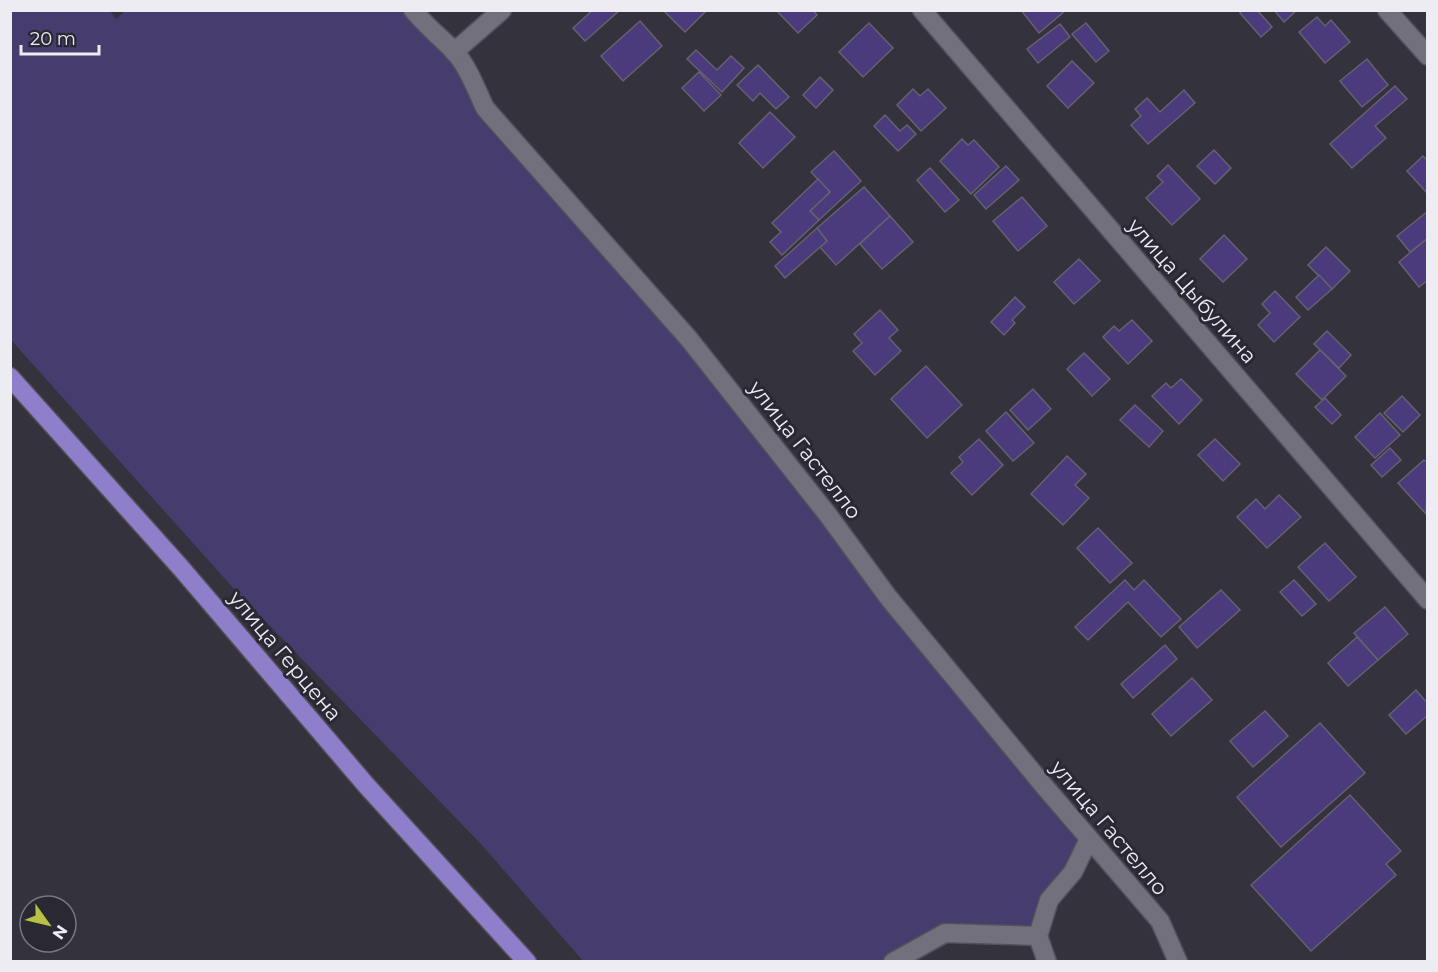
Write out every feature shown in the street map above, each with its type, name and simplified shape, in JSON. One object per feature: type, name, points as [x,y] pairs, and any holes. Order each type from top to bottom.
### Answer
[{"type":"main road","name":"улица Герцена","points":[[10,377],[180,568],[366,785],[527,962]]},
{"type":"street","name":"улица Гастелло","points":[[413,10],[427,28],[454,52],[469,75],[485,108],[689,339],[828,515],[888,597],[1160,921],[1178,962]]},
{"type":"street","points":[[454,52],[502,10]]},
{"type":"street","name":"улица Цыбулина","points":[[922,10],[1428,600]]},
{"type":"street","points":[[1387,10],[1428,56]]},
{"type":"street","points":[[1047,962],[1038,936],[1049,900],[1073,872],[1089,839]]},
{"type":"street","points":[[893,962],[945,933],[1038,936]]},
{"type":"shaded area","points":[[126,10],[413,11],[485,108],[689,339],[1089,839],[1038,936],[945,933],[893,961],[583,961],[481,844],[235,590],[11,340],[11,11],[110,11],[116,19]]},
{"type":"building","points":[[593,10],[620,10],[585,41],[573,28]]},
{"type":"building","points":[[666,10],[707,10],[685,32],[665,12]]},
{"type":"building","points":[[776,10],[813,10],[817,15],[798,33]]},
{"type":"building","points":[[1021,10],[1066,10],[1039,33]]},
{"type":"building","points":[[1243,10],[1257,10],[1272,27],[1261,37],[1240,13]]},
{"type":"building","points":[[1274,10],[1297,10],[1284,22]]},
{"type":"building","points":[[1317,17],[1325,26],[1331,20],[1350,42],[1325,63],[1299,32]]},
{"type":"building","points":[[640,21],[662,46],[623,81],[601,56]]},
{"type":"building","points":[[869,23],[893,48],[863,77],[839,52]]},
{"type":"building","points":[[1086,23],[1109,51],[1096,62],[1072,34]]},
{"type":"building","points":[[1060,24],[1070,37],[1038,63],[1027,49]]},
{"type":"building","points":[[696,50],[717,70],[731,56],[744,68],[722,92],[687,59]]},
{"type":"building","points":[[1367,59],[1388,85],[1362,107],[1340,81]]},
{"type":"building","points":[[1072,61],[1094,83],[1068,108],[1047,86]]},
{"type":"building","points":[[758,65],[789,97],[776,109],[760,93],[753,101],[737,85]]},
{"type":"building","points":[[699,72],[721,95],[704,111],[682,88]]},
{"type":"building","points":[[820,77],[833,90],[816,108],[803,95]]},
{"type":"building","points":[[1395,86],[1407,99],[1375,126],[1386,138],[1352,168],[1330,144]]},
{"type":"building","points":[[913,89],[920,96],[928,89],[946,108],[921,131],[897,105]]},
{"type":"building","points":[[1184,90],[1195,103],[1148,144],[1131,125],[1141,116],[1135,109],[1147,98],[1160,112]]},
{"type":"building","points":[[770,112],[795,137],[763,168],[739,143]]},
{"type":"building","points":[[885,115],[900,131],[907,125],[916,134],[898,151],[874,126]]},
{"type":"building","points":[[962,139],[968,145],[974,140],[999,167],[971,194],[940,161]]},
{"type":"building","points":[[1214,150],[1231,168],[1215,184],[1197,166]]},
{"type":"building","points":[[834,151],[861,181],[819,220],[810,211],[830,192],[811,172]]},
{"type":"building","points":[[1423,156],[1428,161],[1428,194],[1407,171]]},
{"type":"building","points":[[1168,165],[1200,199],[1172,225],[1146,198],[1163,182],[1157,176]]},
{"type":"building","points":[[1006,166],[1019,180],[986,209],[974,195]]},
{"type":"building","points":[[930,168],[959,200],[945,212],[917,180]]},
{"type":"building","points":[[818,179],[830,192],[810,211],[819,220],[782,255],[770,242],[781,232],[772,223]]},
{"type":"building","points":[[864,187],[890,216],[836,265],[820,247],[827,241],[817,228]]},
{"type":"building","points":[[1022,197],[1047,226],[1018,251],[993,221]]},
{"type":"building","points":[[1428,211],[1428,238],[1410,252],[1397,236]]},
{"type":"building","points":[[890,216],[913,242],[882,269],[860,244]]},
{"type":"building","points":[[817,228],[827,241],[785,278],[775,266]]},
{"type":"building","points":[[1224,235],[1247,259],[1223,282],[1200,259]]},
{"type":"building","points":[[1428,238],[1428,280],[1419,287],[1399,262]]},
{"type":"building","points":[[1326,247],[1350,271],[1332,289],[1308,265]]},
{"type":"building","points":[[1079,259],[1100,281],[1074,304],[1054,282]]},
{"type":"building","points":[[1319,275],[1332,289],[1308,310],[1296,297]]},
{"type":"building","points":[[1275,291],[1300,317],[1274,342],[1258,325],[1270,313],[1262,304]]},
{"type":"building","points":[[1015,297],[1025,307],[1012,320],[1015,323],[1004,335],[991,322]]},
{"type":"building","points":[[880,310],[898,330],[889,338],[901,351],[875,375],[853,351],[862,343],[854,334]]},
{"type":"building","points":[[1132,320],[1152,341],[1128,364],[1103,337],[1114,326],[1119,331]]},
{"type":"building","points":[[1327,331],[1351,355],[1339,368],[1314,344]]},
{"type":"building","points":[[1320,350],[1346,376],[1322,400],[1296,374]]},
{"type":"building","points":[[1084,353],[1110,379],[1092,396],[1067,369]]},
{"type":"building","points":[[926,366],[962,405],[927,438],[891,399]]},
{"type":"building","points":[[1181,379],[1202,400],[1179,424],[1152,396],[1166,383],[1171,388]]},
{"type":"building","points":[[1033,389],[1051,409],[1028,430],[1010,410]]},
{"type":"building","points":[[1402,396],[1420,415],[1403,432],[1384,413]]},
{"type":"building","points":[[1325,398],[1341,415],[1332,424],[1315,407]]},
{"type":"building","points":[[1135,405],[1163,431],[1149,447],[1120,420]]},
{"type":"building","points":[[1006,412],[1034,443],[1013,461],[986,431]]},
{"type":"building","points":[[1380,413],[1400,435],[1375,458],[1355,437]]},
{"type":"building","points":[[979,439],[1003,465],[972,495],[951,473],[963,462],[959,457]]},
{"type":"building","points":[[1215,439],[1240,464],[1223,481],[1198,455]]},
{"type":"building","points":[[1390,448],[1401,460],[1382,477],[1371,465]]},
{"type":"building","points":[[1067,456],[1086,474],[1075,485],[1089,498],[1063,525],[1031,494]]},
{"type":"building","points":[[1424,460],[1428,463],[1426,514],[1398,483]]},
{"type":"building","points":[[1279,495],[1301,517],[1267,548],[1237,517],[1256,499],[1265,509]]},
{"type":"building","points":[[1098,528],[1132,563],[1110,583],[1077,548]]},
{"type":"building","points":[[1325,543],[1356,577],[1329,601],[1298,567]]},
{"type":"building","points":[[1125,580],[1134,590],[1144,580],[1181,619],[1161,637],[1128,602],[1088,640],[1075,627]]},
{"type":"building","points":[[1294,580],[1316,604],[1302,616],[1280,592]]},
{"type":"building","points":[[1221,590],[1240,610],[1197,648],[1179,627]]},
{"type":"building","points":[[1385,607],[1408,634],[1378,660],[1354,633]]},
{"type":"building","points":[[1357,637],[1378,660],[1348,686],[1328,663]]},
{"type":"building","points":[[1165,645],[1177,659],[1133,698],[1121,684]]},
{"type":"building","points":[[1192,678],[1212,700],[1171,736],[1152,714]]},
{"type":"building","points":[[1416,690],[1428,704],[1428,715],[1406,734],[1389,715]]},
{"type":"building","points":[[1265,711],[1288,736],[1253,767],[1230,741]]},
{"type":"building","points":[[1320,723],[1365,773],[1281,847],[1237,797]]},
{"type":"building","points":[[1350,795],[1401,851],[1386,864],[1396,875],[1311,951],[1251,885]]}]
